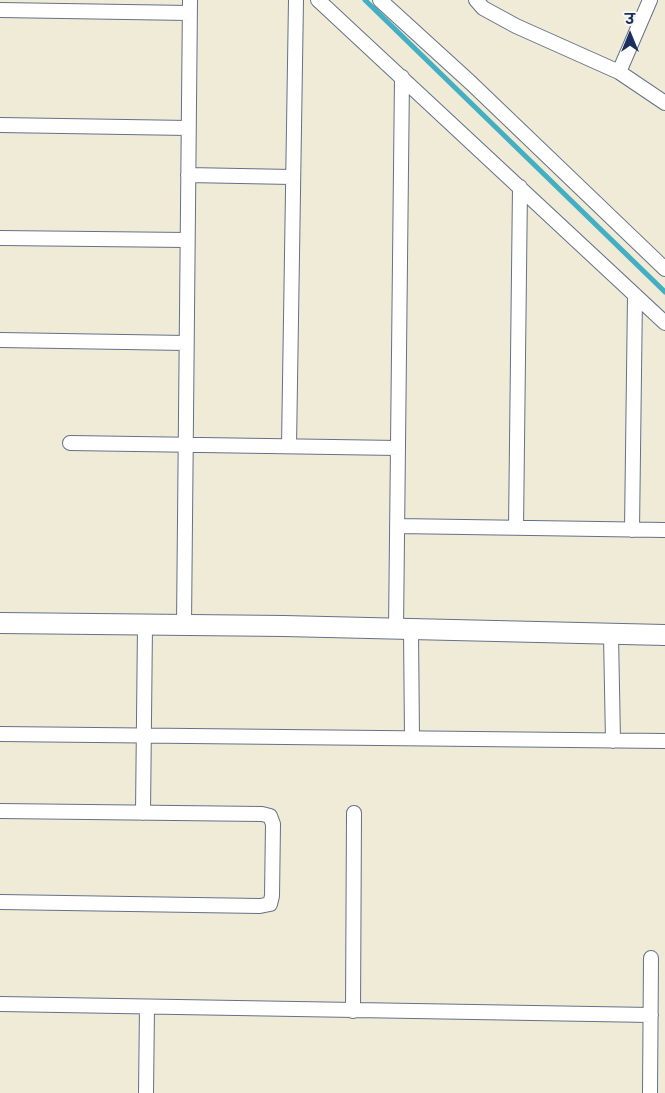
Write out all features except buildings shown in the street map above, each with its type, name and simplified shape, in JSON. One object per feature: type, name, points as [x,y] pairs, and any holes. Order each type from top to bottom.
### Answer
[{"type":"street","points":[[288,446],[296,0]]},
{"type":"street","points":[[318,0],[665,323]]},
{"type":"street","points":[[380,0],[471,83],[665,269]]},
{"type":"street","points":[[620,72],[650,0]]},
{"type":"street","points":[[482,3],[516,26],[620,72],[665,103]]},
{"type":"street","points":[[0,10],[190,6],[184,625]]},
{"type":"street","points":[[402,77],[397,526],[412,738]]},
{"type":"street","points":[[0,125],[188,128]]},
{"type":"street","points":[[188,175],[292,177]]},
{"type":"street","points":[[516,528],[520,187]]},
{"type":"street","points":[[0,238],[187,240]]},
{"type":"street","points":[[632,530],[635,295]]},
{"type":"street","points":[[0,340],[186,343]]},
{"type":"street","points":[[70,443],[398,448]]},
{"type":"street","points":[[397,526],[665,530]]},
{"type":"street","points":[[0,623],[665,635]]},
{"type":"street","points":[[143,813],[145,625]]},
{"type":"street","points":[[611,635],[613,740]]},
{"type":"street","points":[[0,734],[665,741]]},
{"type":"street","points":[[0,811],[262,814],[270,816],[273,824],[272,896],[270,904],[260,906],[0,902]]},
{"type":"street","points":[[353,1011],[354,813]]},
{"type":"street","points":[[650,1093],[651,958]]},
{"type":"street","points":[[0,1004],[651,1015]]},
{"type":"street","points":[[146,1093],[147,1007]]},
{"type":"waterway","points":[[365,0],[665,292]]}]
